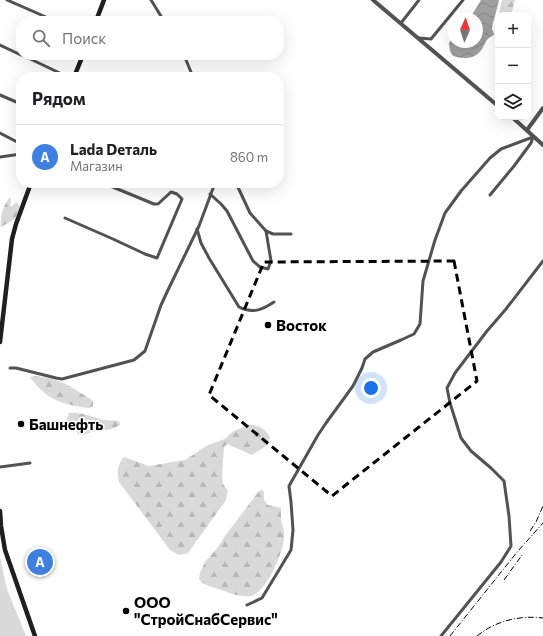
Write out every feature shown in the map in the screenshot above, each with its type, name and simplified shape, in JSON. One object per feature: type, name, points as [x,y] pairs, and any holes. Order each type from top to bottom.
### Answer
[{"type":"main road","points":[[98,16],[104,0]]},
{"type":"main road","points":[[76,72],[80,60]]},
{"type":"main road","points":[[0,342],[12,240],[29,188]]},
{"type":"main road","points":[[0,511],[5,550],[35,636]]},
{"type":"street","points":[[7,0],[44,16]]},
{"type":"street","points":[[151,0],[161,16]]},
{"type":"street","points":[[401,23],[419,0]]},
{"type":"street","points":[[419,38],[431,39],[463,0]]},
{"type":"street","points":[[375,1],[495,103]]},
{"type":"street","points":[[0,45],[16,53]]},
{"type":"street","points":[[32,60],[57,72]]},
{"type":"street","points":[[186,60],[191,72]]},
{"type":"street","points":[[0,95],[16,102]]},
{"type":"street","points":[[527,130],[543,108]]},
{"type":"street","points":[[515,120],[543,145]]},
{"type":"street","points":[[0,133],[16,141]]},
{"type":"street","points":[[490,196],[531,143],[533,136]]},
{"type":"street","points":[[247,605],[262,598],[291,550],[293,530],[289,486],[318,435],[353,386],[365,359],[373,352],[414,334],[420,324],[423,282],[435,240],[445,213],[490,158],[501,149],[533,136]]},
{"type":"street","points":[[0,157],[16,155]]},
{"type":"street","points":[[65,218],[157,258],[182,199],[177,194],[171,192],[158,204],[154,204],[115,188]]},
{"type":"street","points":[[10,368],[16,368],[62,379],[134,360],[145,351],[151,331],[168,290],[197,229],[213,188]]},
{"type":"street","points":[[238,188],[250,213],[266,231],[273,234],[291,234]]},
{"type":"street","points":[[210,194],[227,211],[253,261],[260,267],[268,269],[271,261],[266,231]]},
{"type":"street","points":[[197,229],[201,243],[239,308],[247,311],[260,309],[274,302]]},
{"type":"street","points":[[441,636],[501,562],[511,546],[509,516],[504,481],[471,451],[461,438],[447,388],[455,373],[543,261]]},
{"type":"street","points":[[0,468],[30,463]]},
{"type":"highlighted area","points":[[454,261],[477,381],[332,496],[209,395],[264,262]]},
{"type":"green space","points":[[502,0],[515,0],[512,12],[500,12]]},
{"type":"green space","points":[[10,197],[10,206],[16,202],[20,207],[15,219],[1,227],[2,211]]},
{"type":"green space","points":[[35,376],[49,378],[64,383],[93,401],[93,406],[90,408],[80,407],[56,400],[36,385],[30,377]]},
{"type":"green space","points":[[69,413],[82,414],[104,420],[119,421],[120,425],[107,430],[100,429],[79,435],[67,419]]},
{"type":"green space","points":[[248,425],[256,425],[265,431],[270,437],[267,445],[252,455],[227,444],[224,447],[222,475],[223,484],[228,491],[226,500],[188,553],[179,555],[170,550],[119,482],[118,468],[122,460],[124,457],[149,466],[185,460],[208,445],[225,439],[232,432]]},
{"type":"green space","points":[[263,490],[264,500],[268,505],[281,508],[281,521],[284,532],[283,543],[278,561],[263,587],[251,596],[240,596],[202,583],[199,579],[205,562],[218,547],[259,491]]},
{"type":"green space","points":[[0,557],[7,589],[26,636],[0,636]]},
{"type":"water","points":[[481,0],[499,0],[492,27],[494,35],[485,42],[483,47],[483,12],[474,12]]},
{"type":"water","points":[[450,48],[482,48],[479,53],[469,58],[453,56]]},
{"type":"railway","points":[[530,531],[543,506]]},
{"type":"railway","points":[[450,636],[518,551],[543,523]]},
{"type":"railway","points":[[504,580],[522,555]]},
{"type":"railway","points":[[477,636],[492,626],[508,620],[526,617],[543,618]]},
{"type":"place","name":"Восток","points":[[268,325]]},
{"type":"place","name":"Башнефть","points":[[21,424]]},
{"type":"place","name":"Lada Dеталь","points":[[40,562]]},
{"type":"place","name":"ООО \"СтройСнабСервис\"","points":[[126,611]]}]
